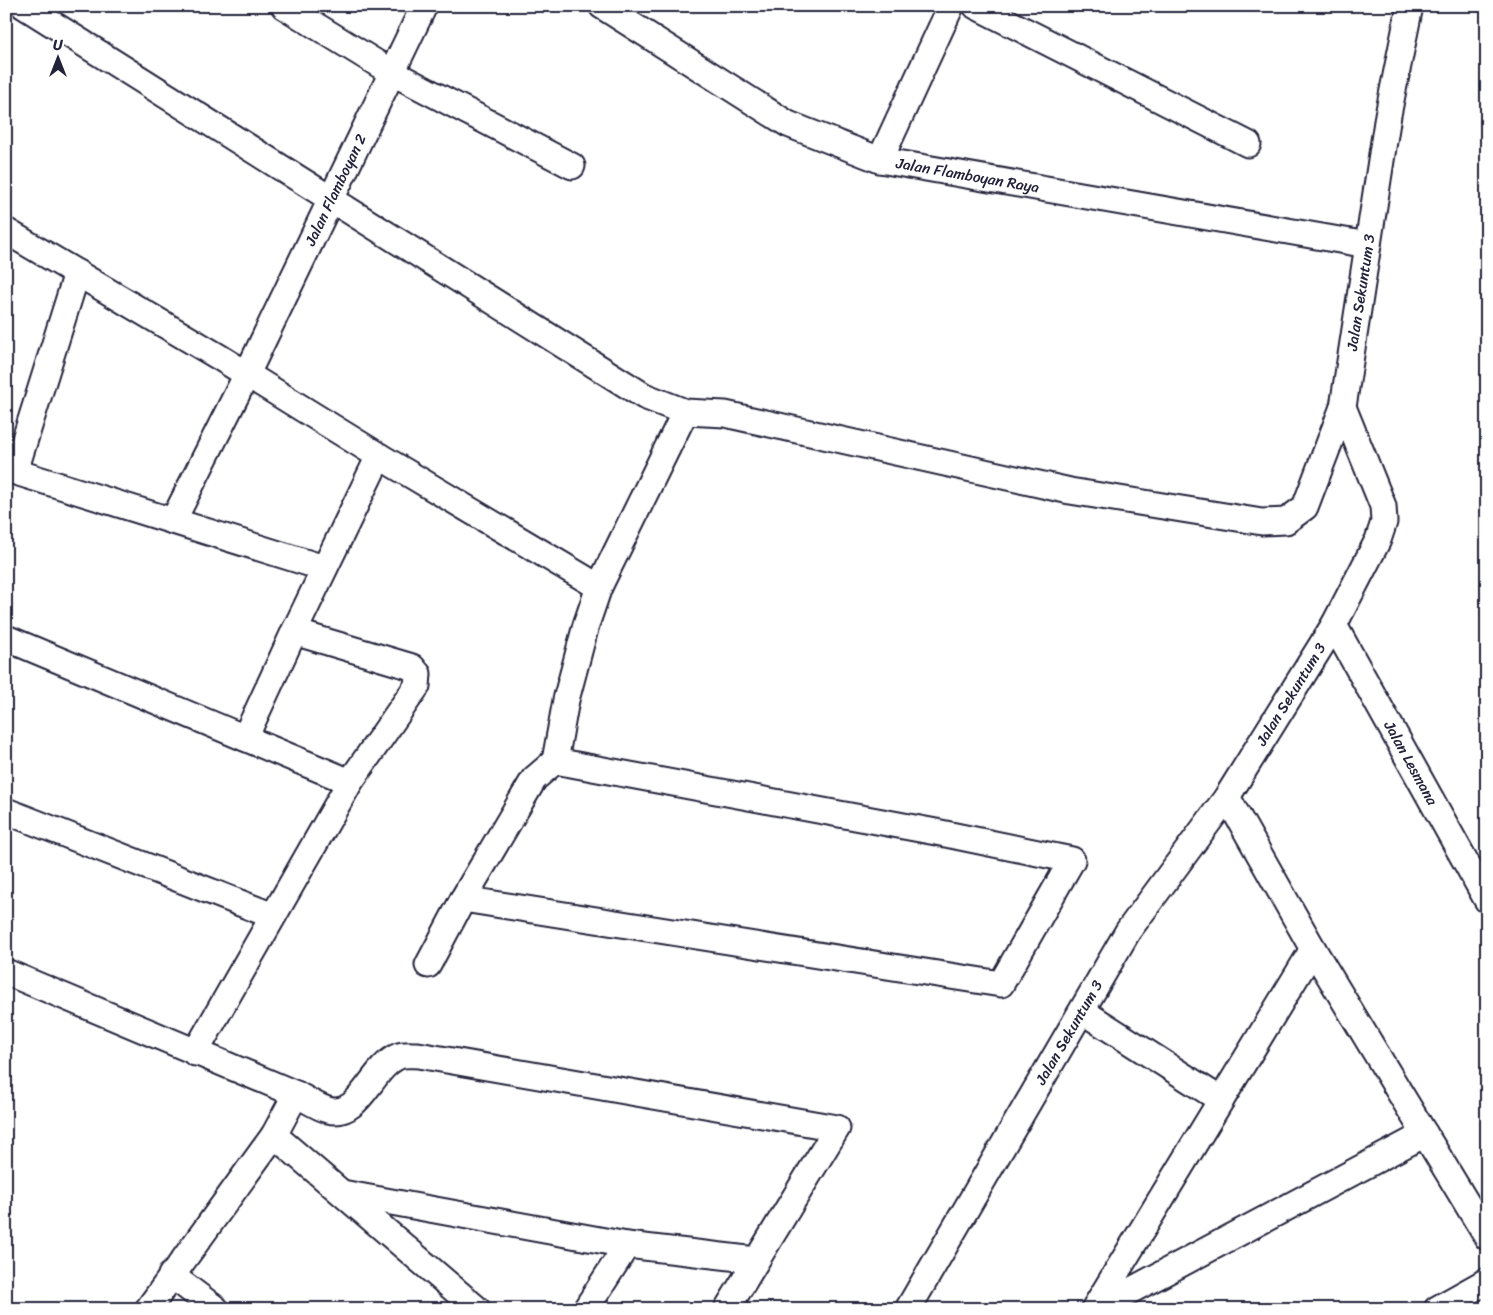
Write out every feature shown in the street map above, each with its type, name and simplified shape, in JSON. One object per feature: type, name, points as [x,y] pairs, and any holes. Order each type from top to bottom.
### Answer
[{"type":"street","points":[[24,6],[644,396],[685,412],[724,414],[1070,491],[1262,522],[1286,521],[1305,507],[1343,407]]},
{"type":"street","points":[[284,6],[391,72],[572,166]]},
{"type":"street","name":"Jalan Flamboyan 2","points":[[173,521],[247,374],[424,6]]},
{"type":"street","name":"Jalan Flamboyan Raya","points":[[602,6],[788,124],[880,160],[1368,245]]},
{"type":"street","points":[[880,160],[951,6]]},
{"type":"street","points":[[976,6],[1248,144]]},
{"type":"street","name":"Jalan Sekuntum 3","points":[[908,1309],[1128,931],[1227,798],[1334,625],[1378,540],[1384,522],[1384,506],[1343,407],[1388,114],[1410,6]]},
{"type":"street","points":[[6,231],[600,587]]},
{"type":"street","points":[[77,273],[11,470],[324,568]]},
{"type":"street","points":[[428,965],[463,899],[534,779],[555,761],[566,700],[586,625],[600,587],[685,412]]},
{"type":"street","points":[[245,738],[324,568],[379,456]]},
{"type":"street","name":"Jalan Lesmana","points":[[1334,625],[1487,900]]},
{"type":"street","points":[[195,1052],[350,782],[417,686],[418,674],[412,667],[294,632]]},
{"type":"street","points":[[6,638],[350,782]]},
{"type":"street","points":[[463,899],[1001,984],[1072,860],[936,832],[555,761]]},
{"type":"street","points":[[1227,798],[1312,949],[1487,1237]]},
{"type":"street","points":[[6,810],[273,916]]},
{"type":"street","points":[[1095,1309],[1312,949]]},
{"type":"street","points":[[6,972],[296,1094],[328,1110],[342,1111],[353,1105],[382,1067],[399,1056],[418,1055],[837,1128],[727,1309]]},
{"type":"street","points":[[1082,1011],[1221,1100]]},
{"type":"street","points":[[148,1309],[274,1135],[296,1094]]},
{"type":"street","points":[[1095,1309],[1425,1134]]},
{"type":"street","points":[[274,1135],[478,1309]]},
{"type":"street","points":[[342,1194],[627,1245],[756,1260]]},
{"type":"street","points":[[586,1309],[627,1245]]},
{"type":"street","points":[[171,1275],[216,1309]]},
{"type":"street","points":[[1437,1309],[1487,1281]]}]
